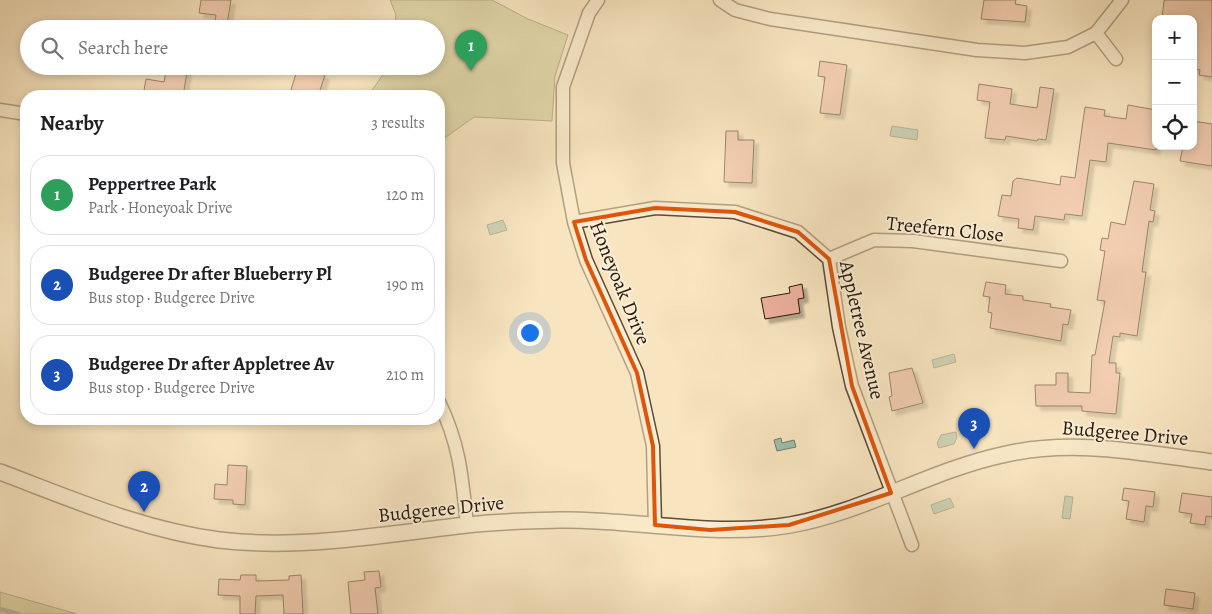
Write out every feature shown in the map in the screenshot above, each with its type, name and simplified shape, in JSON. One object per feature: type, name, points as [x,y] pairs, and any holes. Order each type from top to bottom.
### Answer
[{"type":"street","name":"Honeyoak Drive","points":[[598,0],[589,13],[563,87],[563,163],[574,222],[586,260],[637,374],[653,446],[655,525]]},
{"type":"street","points":[[720,0],[735,10],[770,19],[977,50],[1025,53],[1068,46],[1096,33],[1122,0]]},
{"type":"street","points":[[1096,33],[1116,59]]},
{"type":"street","points":[[0,110],[20,113]]},
{"type":"street","name":"Appletree Avenue","points":[[574,222],[655,208],[735,212],[798,232],[829,260],[839,327],[852,386],[892,493]]},
{"type":"street","name":"Treefern Close","points":[[829,260],[874,240],[903,241],[1061,262]]},
{"type":"street","points":[[445,415],[461,464],[466,524]]},
{"type":"street","name":"Budgeree Drive","points":[[0,472],[136,523],[222,540],[304,542],[362,538],[466,524],[564,520],[710,530],[750,529],[789,525],[822,518],[964,465],[1037,448],[1073,446],[1104,448],[1212,462]]},
{"type":"street","points":[[892,493],[912,545]]},
{"type":"highlighted area","points":[[655,208],[735,212],[798,232],[829,259],[852,386],[891,493],[789,525],[710,530],[655,525],[653,446],[637,373],[586,260],[574,222]]},
{"type":"green space","points":[[390,0],[492,0],[528,19],[568,35],[555,76],[552,121],[474,117],[445,138],[445,90],[372,90],[383,75],[445,75],[445,20],[395,20],[396,15]]},
{"type":"green space","points":[[0,592],[77,614],[0,614]]},
{"type":"shaded area","points":[[892,126],[918,130],[917,140],[890,136]]},
{"type":"shaded area","points":[[503,220],[507,230],[490,235],[487,225]]},
{"type":"shaded area","points":[[954,354],[956,362],[934,368],[932,360]]},
{"type":"shaded area","points":[[956,432],[957,437],[954,444],[939,448],[937,443],[941,435]]},
{"type":"shaded area","points":[[781,438],[782,443],[794,440],[796,447],[777,451],[774,440]]},
{"type":"shaded area","points":[[1065,496],[1073,497],[1070,519],[1062,518]]},
{"type":"shaded area","points":[[950,498],[954,507],[934,514],[931,505]]},
{"type":"building","points":[[201,0],[231,0],[228,20],[215,20],[216,15],[199,13]]},
{"type":"building","points":[[984,0],[1016,0],[1015,4],[1027,6],[1025,22],[981,19]]},
{"type":"building","points":[[1164,0],[1212,0],[1212,77],[1199,75],[1200,70],[1197,70],[1197,15],[1162,15]]},
{"type":"building","points":[[820,61],[847,65],[840,115],[820,113],[825,77],[818,76]]},
{"type":"building","points":[[165,75],[186,75],[184,90],[144,90],[146,79],[164,82]]},
{"type":"building","points":[[296,75],[325,75],[320,90],[291,90]]},
{"type":"building","points":[[979,84],[1012,89],[1010,104],[1037,108],[1040,87],[1054,89],[1046,140],[1038,139],[1037,141],[1006,136],[1005,140],[985,138],[990,102],[977,100]]},
{"type":"building","points":[[1128,105],[1152,109],[1152,149],[1108,143],[1106,162],[1090,160],[1082,216],[1065,214],[1064,220],[1035,216],[1033,230],[1018,228],[1019,219],[998,216],[1002,195],[1011,196],[1013,181],[1017,178],[1060,185],[1061,176],[1075,178],[1085,107],[1105,110],[1104,116],[1126,119]]},
{"type":"building","points":[[1197,122],[1212,124],[1212,166],[1180,161],[1182,150],[1197,150]]},
{"type":"building","points":[[726,131],[738,131],[738,140],[754,140],[752,183],[724,182]]},
{"type":"building","points":[[1134,181],[1154,184],[1150,210],[1155,211],[1153,222],[1149,221],[1142,272],[1146,272],[1137,336],[1120,333],[1120,337],[1113,336],[1109,363],[1116,363],[1116,373],[1120,373],[1116,414],[1082,411],[1082,406],[1036,406],[1035,385],[1056,385],[1056,373],[1068,373],[1068,392],[1090,393],[1092,355],[1095,355],[1105,301],[1097,300],[1105,251],[1100,250],[1102,238],[1108,239],[1111,222],[1125,225]]},
{"type":"building","points":[[986,282],[1006,285],[1005,294],[1023,296],[1023,300],[1051,304],[1050,307],[1071,310],[1068,325],[1063,324],[1061,341],[990,328],[992,313],[988,312],[990,297],[983,296]]},
{"type":"building","points":[[802,284],[804,298],[798,299],[800,313],[765,319],[761,298],[790,293],[789,287]]},
{"type":"building","points":[[912,368],[923,403],[892,411],[889,397],[892,396],[889,373]]},
{"type":"building","points":[[228,465],[247,466],[245,505],[233,504],[233,500],[214,499],[215,484],[227,485]]},
{"type":"building","points":[[1124,488],[1155,492],[1153,507],[1146,506],[1144,522],[1126,519],[1129,501],[1122,500]]},
{"type":"building","points":[[1182,493],[1212,497],[1212,517],[1206,516],[1205,525],[1190,523],[1192,514],[1179,512]]},
{"type":"building","points":[[379,571],[381,587],[375,588],[378,614],[351,614],[348,582],[365,580],[364,572]]},
{"type":"building","points":[[241,575],[256,575],[256,581],[289,580],[289,576],[301,575],[303,614],[284,614],[283,595],[256,596],[255,614],[240,614],[240,596],[218,595],[219,579],[240,580]]},
{"type":"building","points":[[1166,589],[1195,593],[1193,609],[1164,605]]},
{"type":"waterway","points":[[0,609],[18,614]]},
{"type":"place","name":"Peppertree Park","points":[[471,71]]},
{"type":"place","name":"Budgeree Dr after Appletree Av","points":[[974,449]]},
{"type":"place","name":"Budgeree Dr after Blueberry Pl","points":[[144,512]]}]
